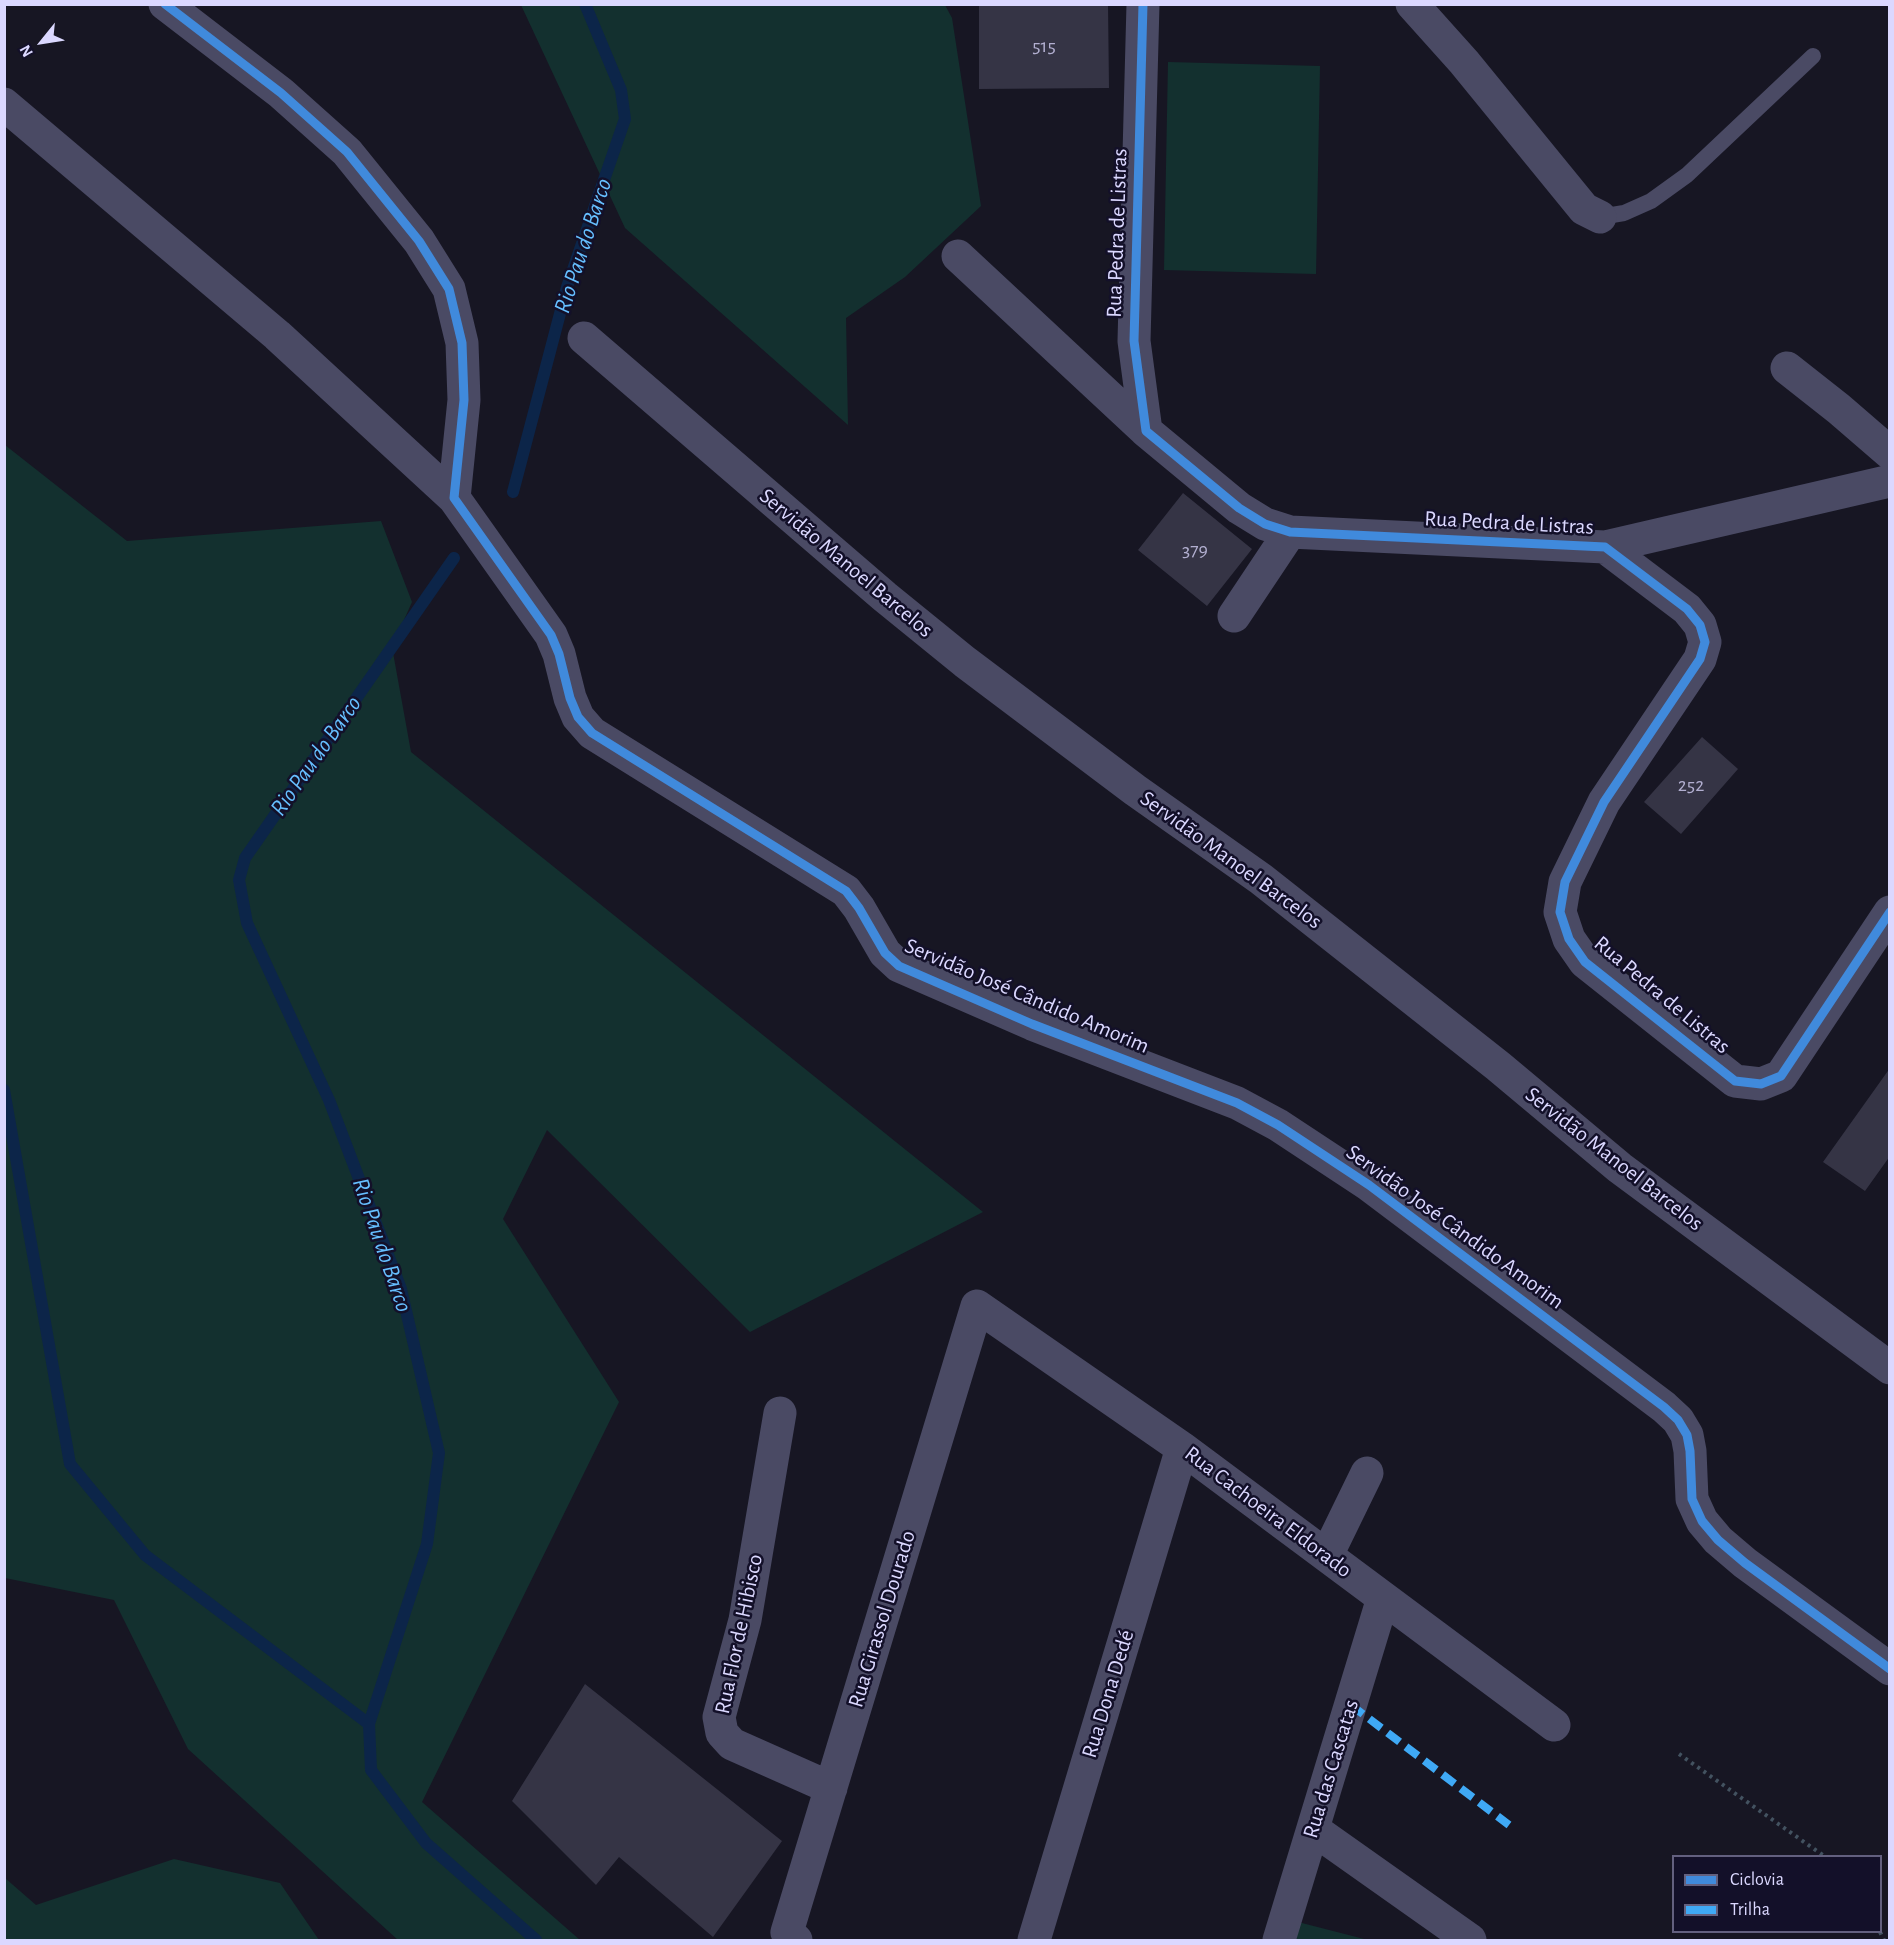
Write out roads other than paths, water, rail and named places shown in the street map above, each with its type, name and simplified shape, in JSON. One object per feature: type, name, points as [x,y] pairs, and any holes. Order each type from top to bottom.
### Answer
[{"type":"street","name":"Rua Pedra de Listras","points":[[1143,4],[1134,341],[1146,431],[1239,508],[1265,524],[1290,532],[1605,547],[1687,609],[1700,625],[1705,642],[1700,659],[1610,792],[1565,882],[1560,912],[1569,939],[1585,962],[1736,1081],[1761,1084],[1780,1076],[1890,912]]},
{"type":"street","points":[[1412,4],[1464,62],[1584,209],[1600,217]]},
{"type":"street","points":[[171,7],[281,93],[347,152],[420,240],[449,289],[462,343],[464,400],[454,498]]},
{"type":"street","name":"Servidão José Cândido Amorim","points":[[4,104],[268,328],[454,498],[551,635],[559,654],[570,698],[578,717],[592,734],[846,891],[859,908],[885,953],[899,966],[1054,1033],[1237,1103],[1278,1125],[1368,1185],[1664,1407],[1678,1420],[1687,1435],[1692,1499],[1702,1521],[1718,1540],[1745,1563],[1890,1669]]},
{"type":"street","points":[[958,256],[1146,431]]},
{"type":"street","name":"Servidão Manoel Barcelos","points":[[584,338],[885,597],[965,662],[1108,770],[1261,879],[1498,1066],[1620,1168],[1890,1368]]},
{"type":"street","points":[[1787,368],[1890,453]]},
{"type":"street","points":[[1605,547],[1890,481]]},
{"type":"street","points":[[1234,616],[1290,532]]},
{"type":"street","name":"Rua Cachoeira Eldorado","points":[[977,1306],[1182,1448],[1554,1725]]},
{"type":"street","name":"Rua Girassol Dourado","points":[[792,1936],[831,1788],[977,1306]]},
{"type":"street","name":"Rua Flor de Hibisco","points":[[780,1413],[745,1620],[719,1717],[722,1733],[732,1744],[831,1788]]},
{"type":"street","name":"Rua Dona Dedé","points":[[1034,1941],[1182,1448]]},
{"type":"street","points":[[1327,1556],[1367,1473]]},
{"type":"street","name":"Rua das Cascatas","points":[[1279,1941],[1383,1598]]},
{"type":"street","points":[[1313,1829],[1470,1941]]},
{"type":"lane","points":[[1600,217],[1624,213],[1652,201],[1687,175],[1813,56]]},
{"type":"waterway","name":"Rio Pau do Barco","points":[[513,492],[567,287],[625,119],[621,90],[585,4]]},
{"type":"waterway","name":"Rio Pau do Barco","points":[[454,558],[245,858],[239,880],[247,923],[329,1100],[401,1289],[439,1453],[427,1544],[369,1724],[371,1770],[426,1843],[536,1940]]},
{"type":"waterway","points":[[4,1090],[70,1464],[145,1555],[369,1724]]}]
